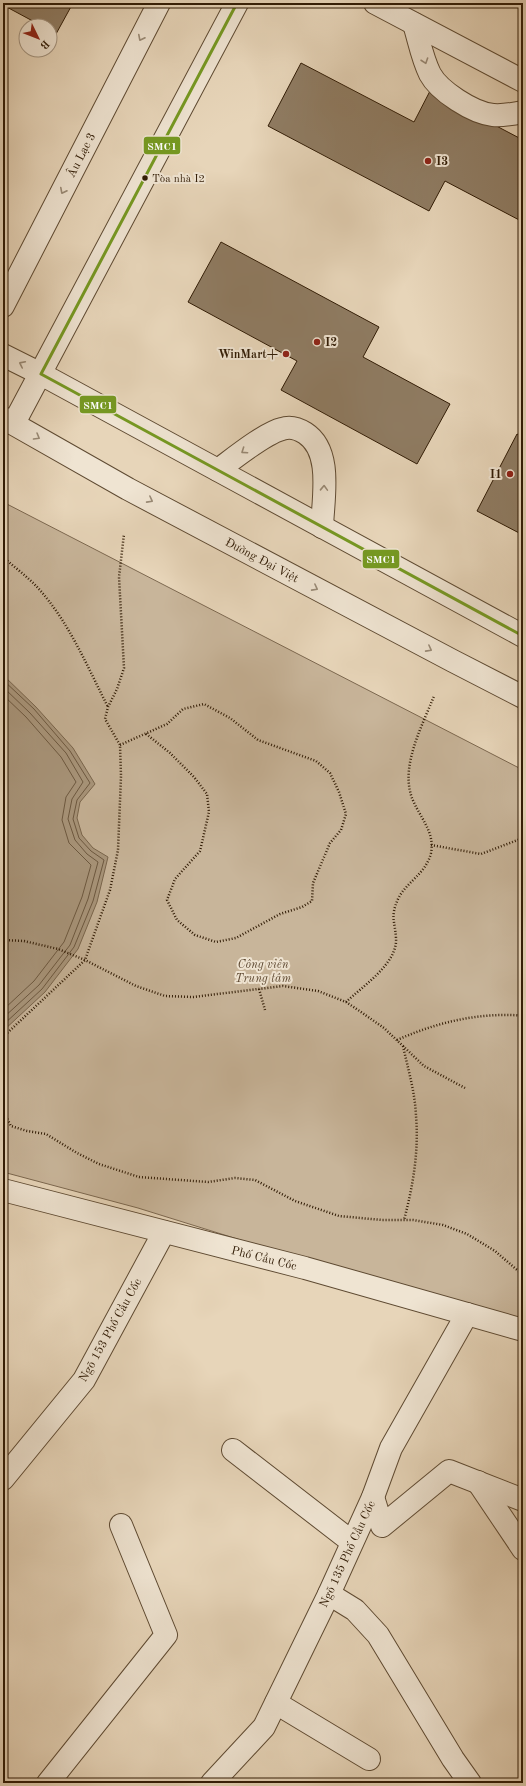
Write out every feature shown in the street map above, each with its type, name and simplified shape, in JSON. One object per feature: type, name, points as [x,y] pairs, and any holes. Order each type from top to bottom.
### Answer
[{"type":"street","name":"Âu Lạc 3","points":[[3,306],[159,3]]},
{"type":"street","points":[[8,420],[41,374],[237,3]]},
{"type":"street","points":[[375,3],[523,81]]},
{"type":"street","points":[[414,24],[425,63],[431,75],[445,91],[473,108],[492,115],[506,115],[523,112]]},
{"type":"street","points":[[3,355],[41,374],[523,636]]},
{"type":"street","name":"Đường Đại Việt","points":[[8,420],[135,492],[523,697]]},
{"type":"street","points":[[218,470],[271,434],[281,429],[291,427],[300,430],[315,441],[322,459],[324,475],[322,527]]},
{"type":"street","name":"Phố Cầu Cốc","points":[[3,1190],[305,1268],[523,1330]]},
{"type":"street","name":"Ngõ 153 Phố Cầu Cốc","points":[[3,1478],[84,1380],[164,1232]]},
{"type":"street","name":"Ngõ 135 Phố Cầu Cốc","points":[[212,1783],[264,1727],[329,1594],[372,1497],[391,1448],[467,1314]]},
{"type":"street","points":[[233,1450],[352,1542]]},
{"type":"street","points":[[372,1497],[382,1526],[449,1471],[523,1500]]},
{"type":"street","points":[[478,1482],[523,1548]]},
{"type":"street","points":[[48,1783],[166,1635],[121,1525]]},
{"type":"street","points":[[329,1594],[355,1610],[378,1635],[453,1759],[470,1783]]},
{"type":"street","points":[[276,1703],[369,1759]]},
{"type":"path","points":[[3,1037],[85,960],[110,890],[118,850],[121,776],[120,745],[105,719],[108,707],[117,689],[124,668],[119,577],[124,534]]},
{"type":"path","points":[[3,557],[38,587],[60,616],[78,645],[108,707]]},
{"type":"path","points":[[346,1002],[388,963],[394,951],[396,938],[392,918],[398,898],[423,871],[431,853],[431,835],[410,792],[409,761],[434,696]]},
{"type":"path","points":[[120,745],[145,733],[167,724],[183,709],[204,704],[230,718],[258,740],[316,761],[330,773],[340,792],[346,814],[341,830],[330,843],[315,877],[313,883],[312,901],[302,908],[280,914],[236,938],[216,942],[195,935],[177,920],[167,900],[175,879],[200,851],[209,812],[207,794],[194,776],[170,753],[145,733]]},
{"type":"path","points":[[431,845],[482,854],[501,848],[523,838]]},
{"type":"path","points":[[3,940],[24,941],[58,949],[85,960],[136,986],[165,996],[193,997],[283,986],[318,992],[346,1002],[384,1028],[424,1066],[465,1088]]},
{"type":"path","points":[[259,989],[265,1010]]},
{"type":"path","points":[[397,1040],[449,1022],[485,1015],[523,1016]]},
{"type":"path","points":[[403,1045],[416,1116],[416,1154],[412,1189],[404,1220]]},
{"type":"path","points":[[3,1111],[11,1126],[26,1131],[46,1134],[77,1153],[99,1164],[139,1177],[208,1182],[235,1178],[255,1180],[295,1201],[340,1216],[404,1220],[443,1225],[468,1234],[495,1250],[523,1275]]},
{"type":"green space","name":"Công viên Trung tâm","points":[[3,502],[523,770],[523,1331],[343,1272],[138,1208],[3,1172]]},
{"type":"water","points":[[3,675],[36,707],[73,748],[95,784],[80,802],[77,818],[82,835],[93,848],[108,857],[97,902],[78,949],[45,992],[3,1031]]},
{"type":"building","points":[[3,3],[73,3],[58,30],[58,18],[27,18],[3,5]]},
{"type":"building","name":"I3","points":[[301,63],[414,122],[430,91],[523,140],[523,222],[445,181],[429,211],[268,126]]},
{"type":"building","name":"I2","points":[[221,242],[379,327],[363,357],[450,404],[417,464],[281,390],[297,361],[188,302]]},
{"type":"building","name":"I1","points":[[517,434],[523,437],[523,535],[477,511]]},
{"type":"transit line","name":"SMC1","points":[[237,3],[41,374],[523,636]]},
{"type":"place","name":"I3","points":[[428,161]]},
{"type":"place","name":"Tòa nhà I2","points":[[145,178]]},
{"type":"place","name":"I2","points":[[317,342]]},
{"type":"place","name":"WinMart+","points":[[286,354]]},
{"type":"place","name":"I1","points":[[510,474]]}]
